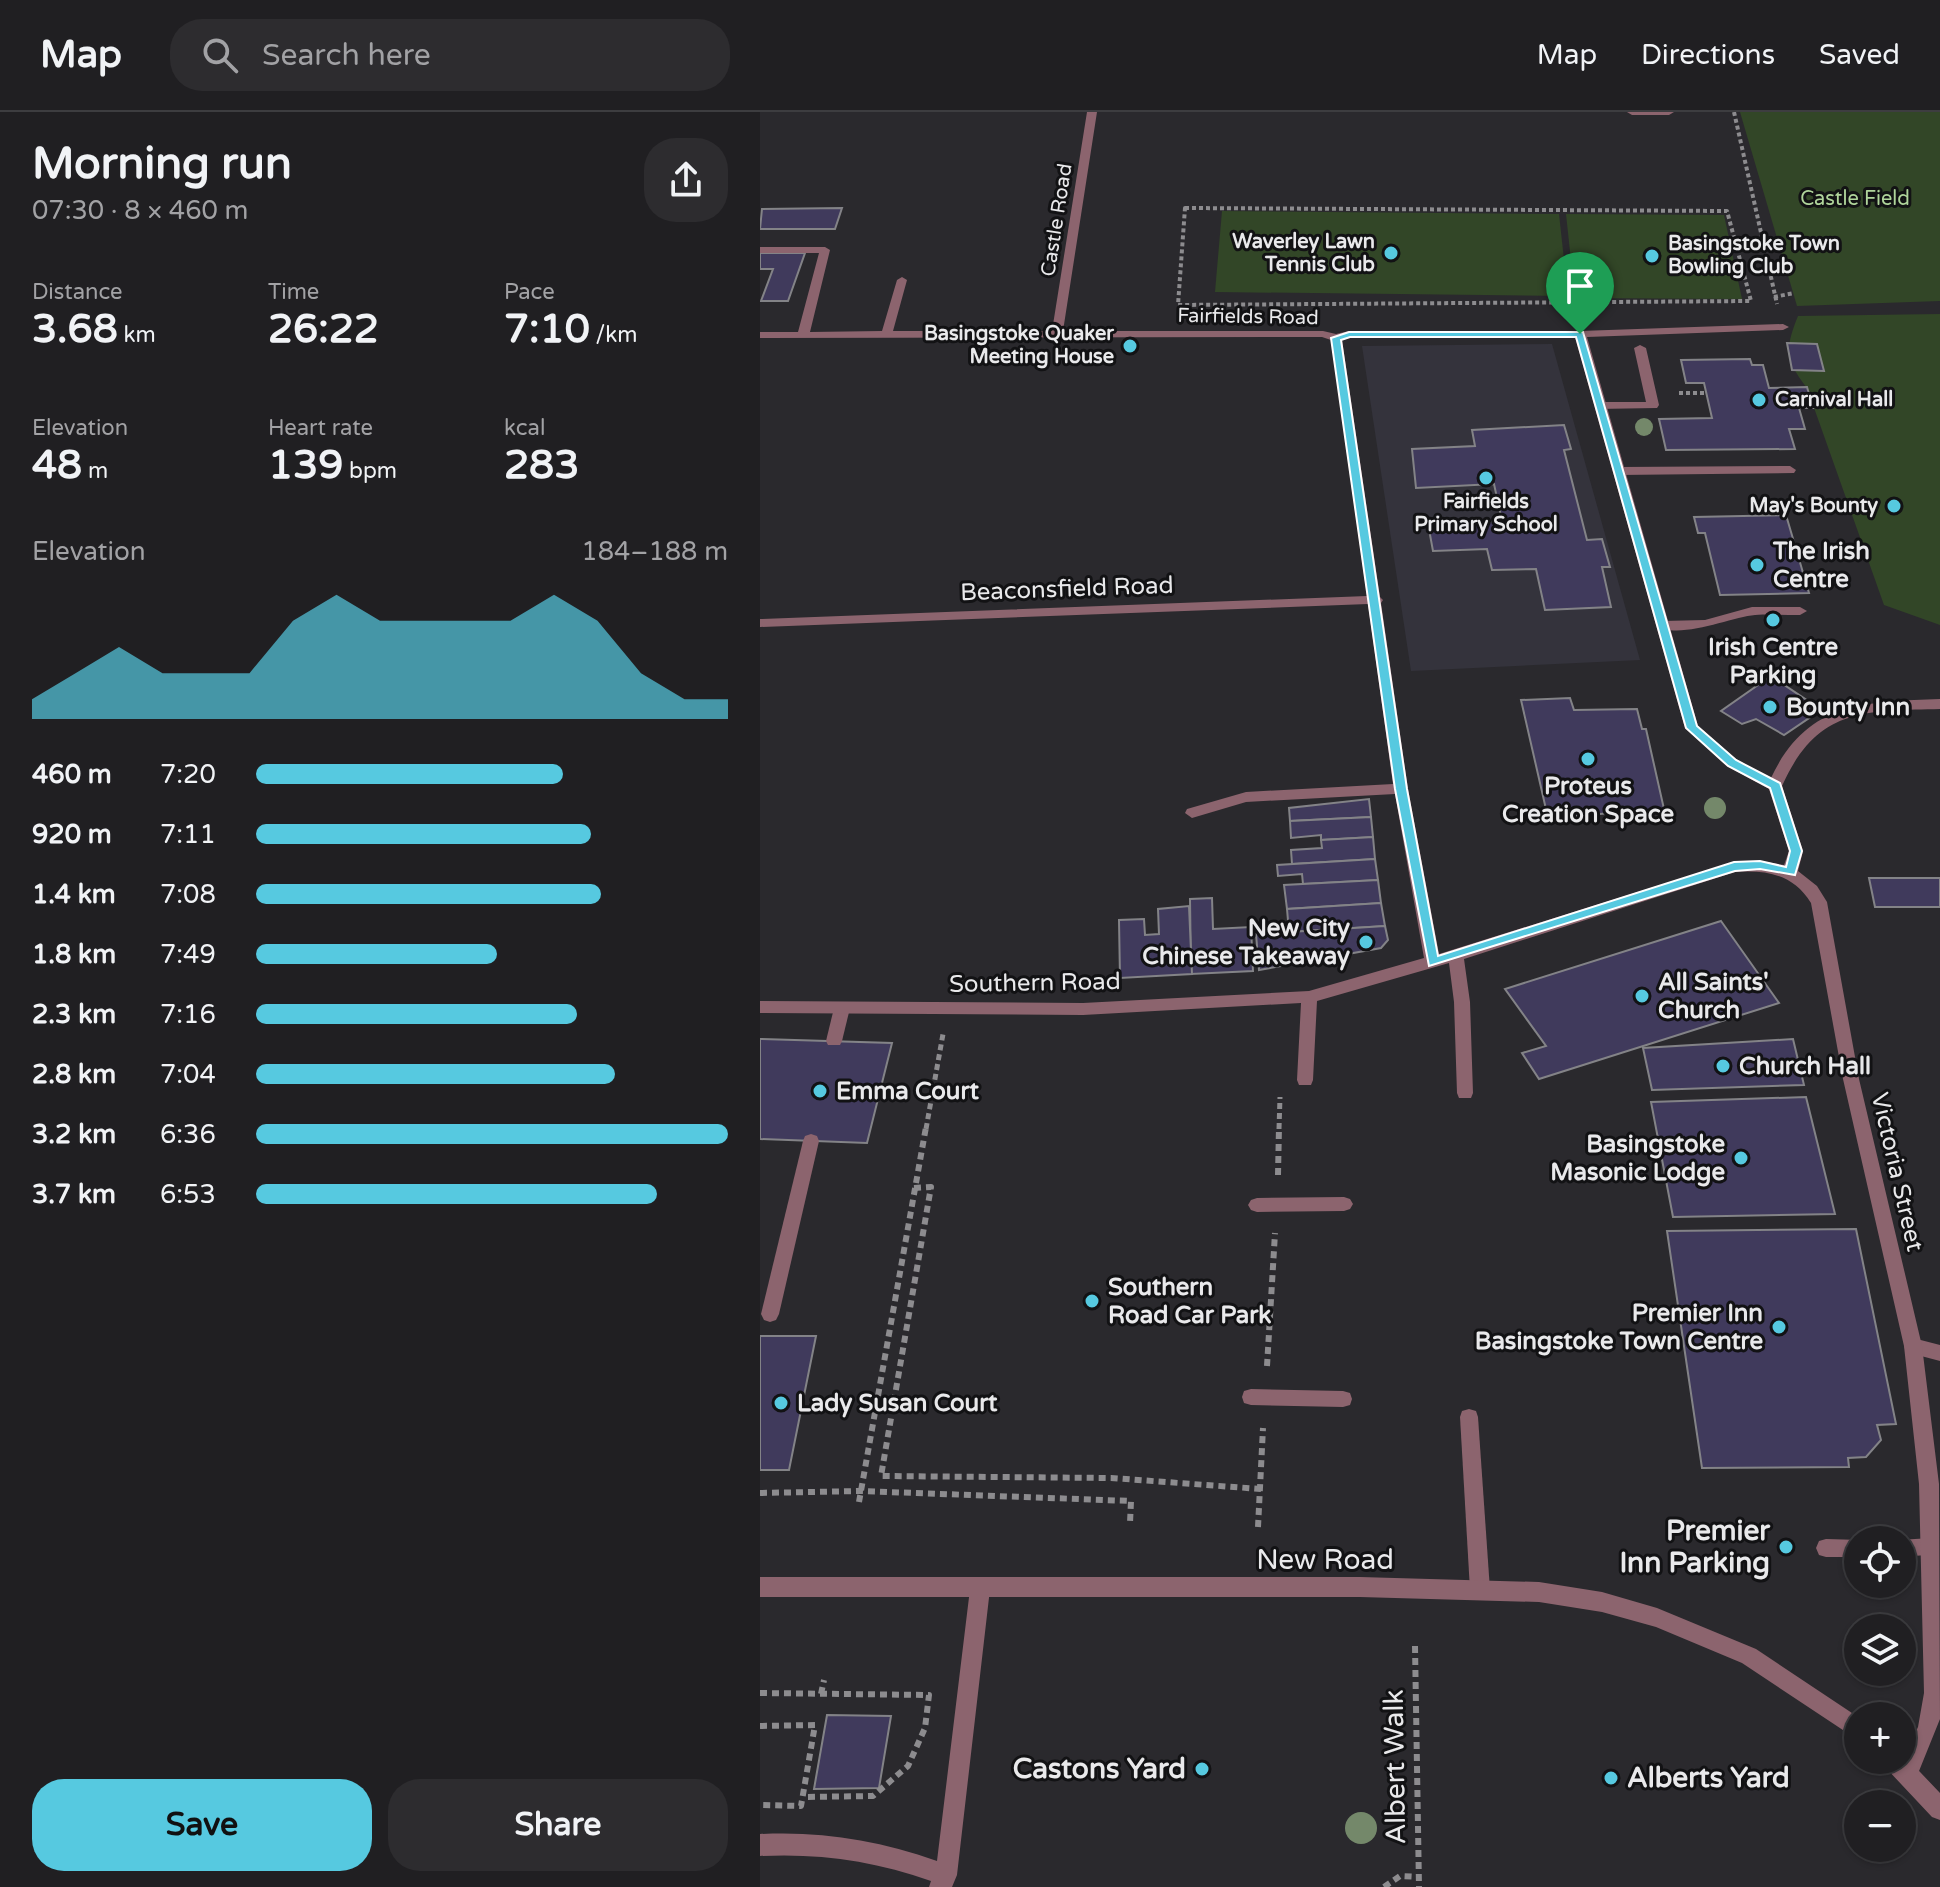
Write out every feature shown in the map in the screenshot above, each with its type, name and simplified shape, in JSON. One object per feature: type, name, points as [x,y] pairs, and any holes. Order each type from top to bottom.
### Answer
[{"type":"street","name":"Castle Road","points":[[1057,334],[1092,112]]},
{"type":"street","points":[[1632,112],[1669,112]]},
{"type":"street","points":[[760,250],[825,250],[803,335]]},
{"type":"street","points":[[887,334],[902,280]]},
{"type":"street","name":"Fairfields Road","points":[[760,335],[1323,334],[1336,338],[1349,334],[1580,334],[1783,327]]},
{"type":"street","points":[[1580,334],[1692,728],[1732,763],[1775,786]]},
{"type":"street","points":[[1336,338],[1401,789],[1433,962]]},
{"type":"street","points":[[1600,406],[1653,405],[1640,348]]},
{"type":"street","points":[[1619,471],[1790,470]]},
{"type":"street","name":"Beaconsfield Road","points":[[760,623],[1376,600]]},
{"type":"street","points":[[1663,625],[1705,624],[1752,611],[1800,611]]},
{"type":"street","points":[[1790,872],[1796,851],[1775,786],[1784,760],[1797,744],[1809,731],[1833,716],[1885,706],[1940,704]]},
{"type":"street","points":[[1192,813],[1246,797],[1401,789]]},
{"type":"street","name":"Southern Road","points":[[760,1007],[1083,1009],[1309,997],[1456,956],[1734,867],[1760,865],[1790,872]]},
{"type":"street","name":"Victoria Street","points":[[1790,872],[1807,882],[1819,902],[1851,1079],[1913,1346],[1937,1587],[1934,1693],[1928,1728],[1916,1744]]},
{"type":"street","points":[[1456,956],[1462,1002],[1465,1093]]},
{"type":"street","points":[[1305,1080],[1309,997]]},
{"type":"street","points":[[834,1041],[842,1008]]},
{"type":"street","points":[[770,1314],[811,1141]]},
{"type":"street","points":[[1257,1205],[1344,1204]]},
{"type":"street","points":[[1913,1346],[1940,1353]]},
{"type":"street","points":[[1258,1397],[1343,1399]]},
{"type":"street","points":[[1469,1417],[1480,1590]]},
{"type":"street","points":[[1916,1548],[1931,1547]]},
{"type":"street","points":[[1826,1548],[1844,1548]]},
{"type":"street","name":"New Road","points":[[760,1587],[1539,1592],[1602,1602],[1657,1618],[1749,1656],[1844,1720]]},
{"type":"street","points":[[760,1845],[804,1841],[880,1851],[943,1881],[980,1589]]},
{"type":"street","points":[[1907,1774],[1940,1809]]},
{"type":"path","points":[[1734,112],[1778,308],[1760,330]]},
{"type":"path","points":[[1185,208],[1727,211],[1751,301],[1720,302],[1446,304],[1178,305],[1185,208]]},
{"type":"path","points":[[1774,297],[1794,293]]},
{"type":"path","points":[[1678,393],[1706,393]]},
{"type":"path","points":[[859,1502],[944,1027]]},
{"type":"path","points":[[1258,1527],[1261,1489],[1258,1397],[1277,1205],[1280,1094]]},
{"type":"path","points":[[914,1188],[931,1187],[881,1476],[1111,1478],[1261,1489]]},
{"type":"path","points":[[760,1493],[861,1491],[1131,1501],[1130,1523]]},
{"type":"path","name":"Albert Walk","points":[[1415,1646],[1419,1887]]},
{"type":"path","points":[[821,1694],[824,1680]]},
{"type":"path","points":[[760,1693],[929,1695],[925,1728],[908,1766],[873,1796],[803,1797]]},
{"type":"path","points":[[760,1726],[815,1725],[801,1806],[760,1805]]},
{"type":"path","points":[[1384,1887],[1400,1876],[1419,1877]]},
{"type":"shaded area","name":"Fairfields Primary School","points":[[1552,344],[1640,660],[1411,671],[1362,346]]},
{"type":"green space","name":"Castle Field","points":[[1740,112],[1940,112],[1940,301],[1797,306]]},
{"type":"green space","name":"Waverley Lawn Tennis Club","points":[[1222,211],[1559,214],[1568,296],[1215,292]]},
{"type":"green space","name":"Basingstoke Town Bowling Club","points":[[1566,214],[1724,215],[1742,299],[1575,298]]},
{"type":"green space","name":"May's Bounty","points":[[1940,314],[1940,625],[1884,605],[1807,388],[1791,361],[1789,345],[1798,316]]},
{"type":"building","points":[[842,208],[835,229],[760,229],[762,209]]},
{"type":"building","points":[[760,253],[805,253],[788,301],[761,301],[773,269],[760,269]]},
{"type":"building","points":[[1787,343],[1817,344],[1824,371],[1792,370]]},
{"type":"building","name":"Carnival Hall","points":[[1750,359],[1752,365],[1763,365],[1769,388],[1807,387],[1813,408],[1799,408],[1805,429],[1789,429],[1795,449],[1666,450],[1659,419],[1712,418],[1704,383],[1686,383],[1681,360]]},
{"type":"building","name":"Fairfields Primary School","points":[[1564,425],[1571,449],[1564,450],[1587,540],[1602,539],[1610,567],[1602,567],[1611,607],[1545,610],[1536,569],[1492,570],[1487,549],[1433,551],[1428,524],[1502,521],[1494,484],[1416,488],[1412,449],[1475,446],[1472,430]]},
{"type":"building","name":"The Irish Centre","points":[[1786,515],[1809,593],[1720,595],[1705,533],[1698,533],[1694,517]]},
{"type":"building","name":"Bounty Inn","points":[[1771,676],[1811,703],[1815,714],[1784,735],[1756,719],[1742,724],[1721,711]]},
{"type":"building","points":[[1570,698],[1574,710],[1637,709],[1642,729],[1646,729],[1664,809],[1548,818],[1521,700]]},
{"type":"building","points":[[1369,799],[1371,817],[1290,821],[1289,808]]},
{"type":"building","points":[[1371,817],[1373,837],[1321,840],[1321,835],[1291,838],[1290,821]]},
{"type":"building","points":[[1373,837],[1375,859],[1292,864],[1291,850],[1322,848],[1321,840]]},
{"type":"building","points":[[1375,859],[1378,880],[1303,884],[1302,874],[1278,876],[1277,865]]},
{"type":"building","points":[[1869,878],[1940,878],[1940,907],[1875,907]]},
{"type":"building","points":[[1378,880],[1381,903],[1287,909],[1284,885]]},
{"type":"building","points":[[1212,898],[1213,929],[1251,927],[1253,971],[1191,974],[1190,899]]},
{"type":"building","points":[[1381,903],[1385,926],[1289,932],[1287,909]]},
{"type":"building","points":[[1189,906],[1192,974],[1120,978],[1119,920],[1144,919],[1145,935],[1159,934],[1158,909]]},
{"type":"building","name":"All Saints' Church","points":[[1721,921],[1779,1003],[1539,1079],[1522,1053],[1546,1046],[1505,989]]},
{"type":"building","points":[[1385,926],[1388,940],[1381,948],[1259,970],[1256,934]]},
{"type":"building","name":"Emma Court","points":[[760,1039],[892,1043],[867,1143],[760,1139]]},
{"type":"building","name":"Church Hall","points":[[1793,1039],[1804,1085],[1652,1090],[1643,1048]]},
{"type":"building","name":"Basingstoke Masonic Lodge","points":[[1806,1097],[1835,1214],[1673,1217],[1651,1102]]},
{"type":"building","name":"Premier Inn Basingstoke Town Centre","points":[[1856,1229],[1896,1424],[1877,1425],[1881,1440],[1866,1457],[1848,1458],[1849,1467],[1702,1468],[1667,1231]]},
{"type":"building","name":"Lady Susan Court","points":[[760,1336],[816,1336],[789,1470],[760,1470]]},
{"type":"building","points":[[827,1715],[891,1716],[879,1788],[814,1789]]},
{"type":"place","name":"Waverley Lawn Tennis Club","points":[[1391,253]]},
{"type":"place","name":"Basingstoke Town Bowling Club","points":[[1652,256]]},
{"type":"place","name":"Basingstoke Quaker Meeting House","points":[[1130,346]]},
{"type":"place","name":"Carnival Hall","points":[[1759,400]]},
{"type":"place","name":"Fairfields Primary School","points":[[1486,478]]},
{"type":"place","name":"May's Bounty","points":[[1894,506]]},
{"type":"place","name":"The Irish Centre","points":[[1757,565]]},
{"type":"place","name":"Irish Centre Parking","points":[[1773,620]]},
{"type":"place","name":"Bounty Inn","points":[[1770,707]]},
{"type":"place","name":"Proteus Creation Space","points":[[1588,759]]},
{"type":"place","name":"New City Chinese Takeaway","points":[[1366,942]]},
{"type":"place","name":"All Saints' Church","points":[[1642,996]]},
{"type":"place","name":"Church Hall","points":[[1723,1066]]},
{"type":"place","name":"Emma Court","points":[[820,1091]]},
{"type":"place","name":"Basingstoke Masonic Lodge","points":[[1741,1158]]},
{"type":"place","name":"Southern Road Car Park","points":[[1092,1301]]},
{"type":"place","name":"Premier Inn Basingstoke Town Centre","points":[[1779,1327]]},
{"type":"place","name":"Lady Susan Court","points":[[781,1403]]},
{"type":"place","name":"Premier Inn Parking","points":[[1786,1547]]},
{"type":"place","name":"Castons Yard","points":[[1202,1769]]},
{"type":"place","name":"Alberts Yard","points":[[1611,1778]]},
{"type":"route","points":[[1349,334],[1580,334],[1692,728],[1732,763],[1775,786],[1796,851],[1790,872],[1760,865],[1710,873],[1433,962],[1401,789],[1340,347],[1336,338],[1349,334]]}]
